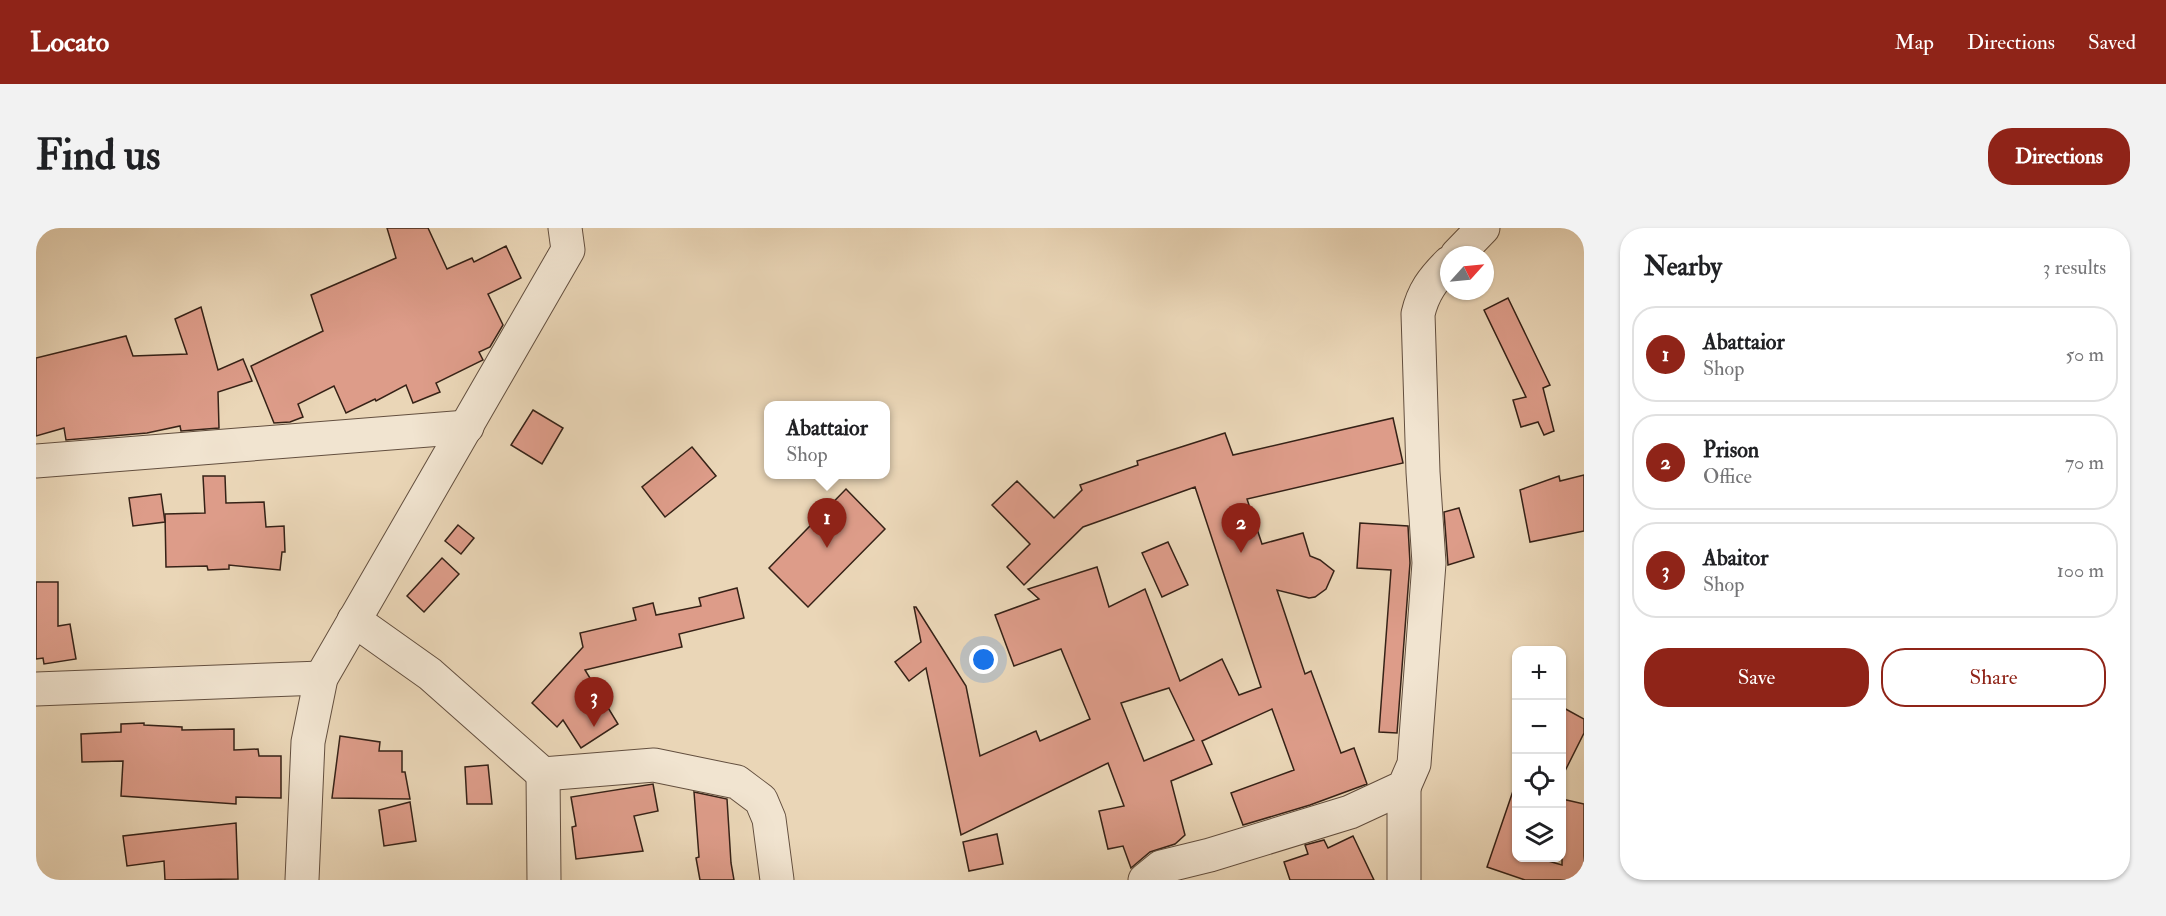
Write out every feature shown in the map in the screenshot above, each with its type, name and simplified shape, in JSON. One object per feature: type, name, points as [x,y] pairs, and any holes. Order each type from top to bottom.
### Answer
[{"type":"street","points":[[302,880],[308,742],[321,678],[568,250],[565,228]]},
{"type":"street","points":[[1466,246],[1483,228]]},
{"type":"street","points":[[1404,880],[1404,787],[1414,764],[1429,563],[1423,472],[1418,314],[1422,296],[1440,272]]},
{"type":"street","points":[[36,461],[467,428]]},
{"type":"street","points":[[354,620],[430,674],[543,774],[654,765],[737,782],[761,800],[769,819],[777,880]]},
{"type":"street","points":[[36,689],[321,678]]},
{"type":"street","points":[[543,774],[544,880]]},
{"type":"street","points":[[1145,880],[1161,867],[1210,855],[1350,812],[1404,787]]},
{"type":"building","points":[[387,228],[428,228],[447,269],[472,258],[474,262],[506,246],[521,278],[488,294],[503,325],[490,347],[479,352],[483,360],[436,383],[440,392],[413,403],[406,385],[376,401],[375,399],[346,413],[334,386],[298,404],[303,417],[290,422],[274,423],[251,366],[323,331],[311,295],[396,258]]},
{"type":"building","points":[[1508,298],[1550,385],[1543,388],[1554,431],[1544,435],[1538,422],[1521,427],[1513,400],[1526,397],[1484,310]]},
{"type":"building","points":[[201,307],[218,370],[243,359],[252,381],[218,392],[219,428],[181,431],[180,426],[147,433],[66,440],[64,428],[36,436],[36,358],[126,336],[133,356],[187,354],[175,319]]},
{"type":"building","points":[[533,410],[563,428],[542,464],[511,445]]},
{"type":"building","points":[[1393,418],[1403,463],[1247,499],[1262,544],[1303,533],[1310,556],[1320,560],[1334,571],[1326,589],[1315,597],[1309,598],[1277,590],[1305,674],[1311,671],[1341,753],[1354,748],[1367,784],[1310,805],[1243,825],[1231,793],[1294,770],[1272,709],[1202,741],[1212,764],[1171,781],[1185,835],[1175,844],[1150,852],[1131,868],[1123,846],[1108,849],[1099,811],[1124,806],[1108,763],[961,835],[926,668],[909,681],[895,662],[921,642],[914,607],[966,686],[980,756],[1036,731],[1040,741],[1090,719],[1061,649],[1014,666],[995,615],[1039,599],[1028,589],[1097,567],[1109,607],[1145,589],[1180,681],[1222,659],[1239,695],[1261,687],[1195,487],[1083,527],[1024,585],[1007,567],[1030,544],[992,505],[1017,481],[1054,518],[1082,490],[1080,485],[1138,465],[1137,461],[1225,433],[1233,455]],"holes":[[[1169,688],[1194,740],[1144,761],[1121,703]]]},
{"type":"building","points":[[692,447],[716,476],[665,517],[642,487]]},
{"type":"building","points":[[1584,475],[1584,531],[1530,542],[1520,490],[1559,476],[1560,481]]},
{"type":"building","points":[[203,476],[225,476],[226,503],[264,502],[266,527],[284,526],[285,552],[282,552],[280,570],[229,565],[229,569],[208,570],[207,566],[166,567],[165,514],[205,513]]},
{"type":"building","points":[[846,489],[885,529],[808,607],[769,568]]},
{"type":"building","points":[[161,494],[165,522],[133,526],[129,498]]},
{"type":"building","points":[[1459,508],[1474,557],[1448,565],[1444,512]]},
{"type":"building","points":[[1360,523],[1408,526],[1410,563],[1397,733],[1379,732],[1391,570],[1357,568]]},
{"type":"building","points":[[458,525],[474,538],[461,554],[445,541]]},
{"type":"building","points":[[1168,542],[1188,585],[1162,597],[1142,553]]},
{"type":"building","points":[[442,558],[459,574],[424,612],[407,596]]},
{"type":"building","points":[[36,582],[58,582],[58,626],[70,624],[76,659],[44,664],[43,658],[36,659]]},
{"type":"building","points":[[737,588],[744,618],[679,634],[682,647],[585,670],[618,724],[581,748],[563,720],[557,727],[532,703],[583,647],[580,633],[636,620],[633,608],[653,603],[656,615],[701,606],[699,598]]},
{"type":"building","points":[[1566,709],[1584,719],[1584,733],[1566,769]]},
{"type":"building","points":[[144,723],[144,725],[182,727],[182,730],[234,729],[234,750],[258,749],[259,756],[281,756],[281,798],[236,797],[236,804],[121,796],[123,761],[82,762],[81,734],[121,732],[121,724]]},
{"type":"building","points":[[340,736],[380,742],[379,751],[402,751],[402,772],[405,772],[410,799],[332,798]]},
{"type":"building","points":[[488,765],[492,804],[467,804],[465,767]]},
{"type":"building","points":[[653,784],[658,811],[634,816],[643,851],[576,859],[572,827],[576,826],[571,797]]},
{"type":"building","points":[[694,792],[727,799],[734,880],[700,880],[696,858],[699,857]]},
{"type":"building","points":[[1512,794],[1512,862],[1552,862],[1562,865],[1562,862],[1566,862],[1566,800],[1584,804],[1584,880],[1525,880],[1487,867]]},
{"type":"building","points":[[410,802],[416,841],[384,846],[379,810]]},
{"type":"building","points":[[236,823],[238,879],[165,880],[164,861],[127,866],[123,836]]},
{"type":"building","points":[[997,834],[1003,864],[969,871],[963,842]]},
{"type":"building","points":[[1353,836],[1374,880],[1290,880],[1284,862],[1308,854],[1305,845],[1324,840],[1328,848]]},
{"type":"place","name":"Abattaior","points":[[827,548]]},
{"type":"place","name":"Prison","points":[[1241,553]]},
{"type":"place","name":"Abaitor","points":[[594,727]]}]
